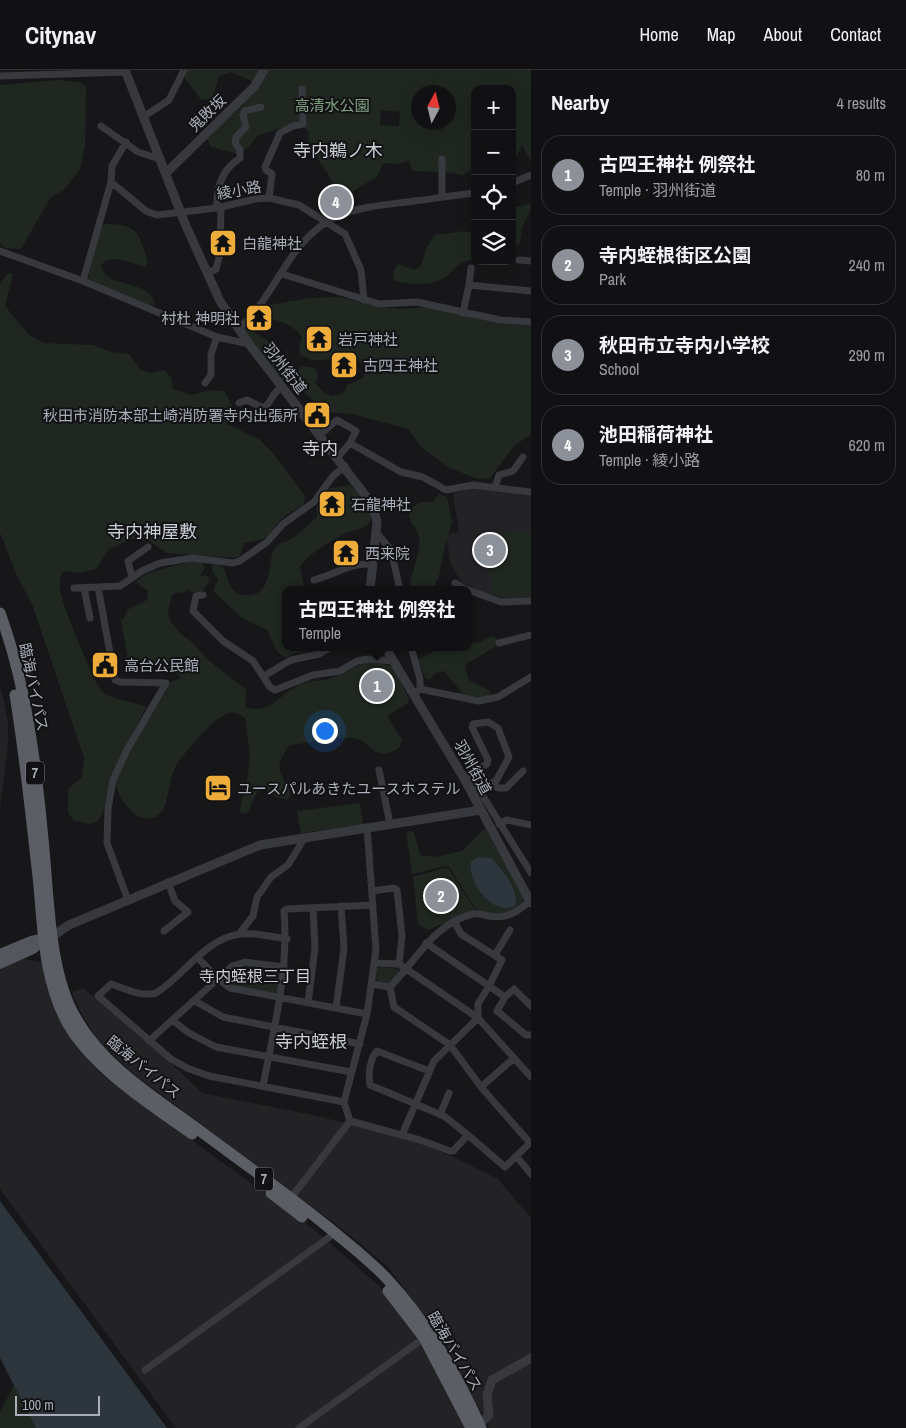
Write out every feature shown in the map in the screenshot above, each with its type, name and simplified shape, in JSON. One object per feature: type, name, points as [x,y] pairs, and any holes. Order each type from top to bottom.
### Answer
[{"type":"highway","name":"臨海バイパス","points":[[0,613],[2,631],[28,721],[49,938],[50,978],[68,1024],[88,1051],[142,1097],[332,1235],[387,1279],[420,1319],[450,1365],[476,1427]]},
{"type":"highway","name":"臨海バイパス","points":[[49,938],[62,988],[76,1018],[94,1045],[126,1075],[291,1198],[380,1282],[424,1338],[476,1427]]},
{"type":"main road","points":[[0,954],[31,941],[49,938]]},
{"type":"main road","points":[[0,964],[33,949],[49,938]]},
{"type":"street","points":[[143,117],[169,100],[184,70]]},
{"type":"street","name":"鬼敗坂","points":[[166,173],[254,87],[264,70]]},
{"type":"street","points":[[0,76],[41,76],[125,71],[180,212],[220,301],[249,344]]},
{"type":"street","points":[[269,198],[272,174],[265,167],[280,133],[293,126],[303,124],[302,89]]},
{"type":"street","points":[[208,272],[216,269],[219,260],[218,187],[230,164],[240,158],[240,150],[235,143],[236,137],[246,126],[243,115],[245,111],[261,107]]},
{"type":"street","points":[[101,126],[138,152],[160,159]]},
{"type":"street","points":[[83,281],[111,182],[112,166],[126,142]]},
{"type":"street","points":[[442,158],[442,197]]},
{"type":"street","points":[[516,181],[531,175]]},
{"type":"street","name":"綾小路","points":[[111,182],[146,211],[164,216],[219,207],[241,201],[269,198],[299,205],[346,234],[362,270],[364,300]]},
{"type":"street","points":[[239,328],[255,314],[304,242],[328,222],[355,209],[471,193]]},
{"type":"street","name":"羽州街道","points":[[0,251],[83,281],[217,337],[249,344],[345,466],[372,504],[377,522],[370,586]]},
{"type":"street","points":[[519,260],[531,261]]},
{"type":"street","points":[[463,313],[470,285],[471,268]]},
{"type":"street","points":[[282,274],[364,300],[388,304],[417,302],[500,320],[531,322]]},
{"type":"street","points":[[470,285],[531,292]]},
{"type":"street","points":[[205,383],[211,375],[211,354],[217,337]]},
{"type":"street","points":[[239,404],[247,400],[263,408],[275,391],[282,387]]},
{"type":"street","points":[[320,435],[337,420],[356,431],[350,443],[338,457]]},
{"type":"street","points":[[350,443],[401,472],[423,477],[446,490],[473,485],[531,492]]},
{"type":"street","points":[[496,487],[499,475],[513,471],[523,457]]},
{"type":"street","points":[[74,588],[120,586],[132,577],[160,563],[177,560],[192,558],[233,563],[240,561],[267,542],[283,524],[314,502],[333,476],[345,466]]},
{"type":"street","points":[[376,532],[391,550],[399,586]]},
{"type":"street","points":[[132,577],[128,561],[148,548]]},
{"type":"street","points":[[314,580],[330,576],[352,564],[372,564]]},
{"type":"street","points":[[454,584],[459,586]]},
{"type":"street","points":[[98,587],[115,680],[120,682],[166,683],[127,750],[113,780],[108,809],[107,843],[128,900]]},
{"type":"street","points":[[84,588],[90,618]]},
{"type":"street","points":[[472,591],[501,602],[531,601]]},
{"type":"street","points":[[203,595],[196,596],[193,611],[223,641],[254,661],[270,687],[275,690],[313,675],[340,671],[357,661],[368,659],[394,661]]},
{"type":"street","points":[[499,643],[531,635]]},
{"type":"street","points":[[264,676],[291,660],[319,654],[324,651]]},
{"type":"street","name":"羽州街道","points":[[388,651],[417,692],[466,776],[481,810],[530,902]]},
{"type":"street","points":[[412,651],[420,679],[417,692],[479,701],[488,700],[531,677]]},
{"type":"street","points":[[479,789],[491,784],[502,773],[510,754],[498,728],[488,722],[473,724],[472,727],[488,760],[487,764],[466,776],[479,789],[531,873]]},
{"type":"street","points":[[379,770],[390,824]]},
{"type":"street","points":[[491,784],[498,788],[506,788],[523,771]]},
{"type":"street","points":[[49,938],[70,925],[168,882],[260,845],[481,810]]},
{"type":"street","points":[[499,824],[507,820],[531,825]]},
{"type":"street","points":[[350,1121],[344,1102],[367,1014],[376,950],[367,827]]},
{"type":"street","points":[[239,934],[253,916],[257,897],[271,877],[288,865],[304,837]]},
{"type":"street","points":[[164,931],[188,912],[175,901],[168,882]]},
{"type":"street","points":[[372,891],[394,888],[397,890],[402,936],[399,964]]},
{"type":"street","points":[[390,987],[426,943],[439,931],[474,914],[499,917],[513,915],[530,902]]},
{"type":"street","points":[[263,1086],[284,967],[287,939],[284,911],[373,905]]},
{"type":"street","points":[[336,1008],[344,948],[341,906]]},
{"type":"street","points":[[308,1004],[315,948],[313,908]]},
{"type":"street","points":[[402,1135],[429,1071],[438,1056],[478,1018],[478,1004],[502,964],[502,960],[461,934],[455,922]]},
{"type":"street","points":[[494,955],[510,930]]},
{"type":"street","points":[[287,939],[255,934],[239,934],[213,945],[156,993],[140,994],[112,984],[98,996],[149,1042],[171,1059],[187,1068],[209,1076],[344,1102]]},
{"type":"street","points":[[426,943],[506,997]]},
{"type":"street","points":[[198,958],[218,980],[239,991],[367,1014]]},
{"type":"street","points":[[149,1042],[237,963],[245,962],[284,967]]},
{"type":"street","points":[[374,963],[399,964],[478,1018],[531,1077]]},
{"type":"street","points":[[371,984],[390,987]]},
{"type":"street","points":[[390,987],[394,1007],[450,1045],[481,1087],[531,1142],[505,1167],[468,1135],[440,1115],[370,1085],[370,1064],[376,1051],[429,1071]]},
{"type":"street","points":[[531,1006],[514,989],[497,1011],[499,1015],[526,1035],[531,1035]]},
{"type":"street","points":[[195,1001],[222,1018],[360,1044]]},
{"type":"street","points":[[172,1020],[189,1034],[210,1045],[351,1072]]},
{"type":"street","points":[[481,1087],[514,1058]]},
{"type":"street","points":[[440,1115],[449,1093]]},
{"type":"street","points":[[291,1198],[350,1121]]},
{"type":"street","points":[[350,1121],[402,1135],[450,1151],[453,1151],[468,1135]]},
{"type":"street","points":[[516,1156],[531,1174]]},
{"type":"street","points":[[145,1370],[332,1235]]},
{"type":"street","points":[[299,1428],[424,1338]]},
{"type":"street","points":[[476,1427],[490,1415],[487,1395],[492,1380],[531,1358]]},
{"type":"shaded area","points":[[472,488],[531,493],[531,599],[503,598],[479,591],[472,586],[462,583],[451,565],[446,535],[459,532],[453,494]]},
{"type":"shaded area","points":[[0,684],[8,722],[8,744],[0,809]]},
{"type":"shaded area","points":[[478,857],[491,858],[500,867],[515,893],[515,906],[507,908],[498,907],[483,896],[477,888],[471,870],[471,862]]},
{"type":"shaded area","points":[[23,959],[42,962],[46,985],[59,1017],[75,1045],[100,1073],[316,1231],[379,1286],[404,1316],[428,1352],[465,1428],[176,1428],[0,1189],[0,970]]},
{"type":"shaded area","points":[[83,988],[172,1064],[202,1093],[308,1114],[401,1136],[456,1158],[498,1179],[531,1218],[531,1428],[489,1428],[445,1343],[388,1267],[354,1238],[131,1072],[97,1039],[80,1011],[72,992]]},
{"type":"shaded area","points":[[0,1201],[167,1428],[36,1428],[0,1358]]},
{"type":"green space","name":"高清水公園","points":[[179,70],[531,70],[531,161],[522,145],[516,157],[516,85],[471,85],[471,170],[463,175],[446,172],[413,171],[409,161],[397,164],[383,163],[377,177],[353,191],[354,204],[346,206],[340,198],[339,186],[333,183],[308,142],[309,132],[302,125],[281,128],[257,136],[249,147],[237,154],[211,147],[207,139],[244,104],[258,86],[248,79],[230,72],[219,77],[212,99],[201,100]],"holes":[[[381,110],[400,112],[399,126],[380,125]]]},
{"type":"green space","points":[[57,80],[80,82],[86,87],[85,145],[80,169],[64,190],[50,198],[21,249],[5,248],[0,243],[0,85]]},
{"type":"green space","points":[[531,204],[523,226],[520,242],[516,248],[516,220],[516,207]]},
{"type":"green space","points":[[105,224],[125,226],[136,232],[148,262],[145,267],[122,260],[111,259],[101,265],[104,273],[111,278],[145,290],[152,296],[155,304],[151,306],[92,283],[88,279],[98,229]]},
{"type":"green space","points":[[464,231],[471,232],[471,260],[458,265],[448,275],[433,283],[415,284],[393,280],[394,270],[398,264],[414,270],[421,266],[427,247],[435,235]]},
{"type":"green space","points":[[8,273],[13,274],[5,306],[29,335],[44,343],[93,345],[111,352],[129,354],[141,370],[150,373],[164,370],[171,377],[173,389],[190,395],[211,390],[224,391],[233,407],[227,424],[260,440],[274,454],[305,496],[304,504],[285,516],[269,535],[244,543],[240,556],[233,558],[167,553],[146,539],[132,539],[109,549],[96,569],[80,573],[63,571],[60,578],[62,598],[79,643],[99,686],[103,692],[113,698],[146,707],[111,777],[104,809],[98,821],[91,824],[74,821],[68,813],[68,789],[82,777],[84,758],[32,604],[17,576],[0,533],[0,284]]},
{"type":"green space","points":[[339,297],[381,307],[401,309],[427,307],[500,324],[531,326],[531,434],[514,446],[490,478],[477,479],[448,467],[421,447],[408,429],[352,414],[324,412],[294,382],[282,380],[243,329],[268,305],[310,298]],"holes":[[[266,319],[286,324],[299,333],[302,337],[299,347],[300,355],[319,360],[350,356],[357,359],[365,367],[363,378],[347,385],[343,394],[332,396],[324,392],[316,384],[318,375],[315,368],[302,366],[291,377],[286,376],[264,352],[265,347],[270,348],[273,343],[256,334],[255,330],[258,323]]]},
{"type":"green space","points":[[349,485],[359,492],[368,503],[371,515],[370,521],[366,526],[344,534],[309,557],[300,567],[304,586],[282,586],[282,651],[304,651],[285,657],[278,653],[267,630],[242,618],[216,594],[213,590],[218,580],[212,570],[212,565],[216,564],[224,568],[230,586],[236,592],[245,595],[261,591],[268,578],[275,547],[295,536],[317,517],[317,506],[330,488]]},
{"type":"green space","points":[[439,494],[447,497],[452,522],[439,576],[434,586],[410,586],[417,559],[419,538],[417,530],[410,519],[410,509],[421,502],[433,502]]},
{"type":"green space","points":[[531,531],[531,598],[496,596],[493,593],[485,536]]},
{"type":"green space","points":[[190,562],[201,562],[205,568],[200,576],[206,575],[210,581],[201,593],[189,591],[189,588],[183,593],[176,592],[172,595],[168,613],[170,621],[209,661],[247,690],[246,707],[254,709],[267,707],[290,690],[310,681],[331,678],[366,663],[382,664],[393,667],[409,699],[408,703],[390,714],[388,718],[402,740],[399,748],[390,752],[378,752],[353,738],[290,745],[284,753],[280,764],[281,774],[291,794],[288,799],[278,798],[262,788],[256,794],[248,812],[243,814],[240,812],[249,760],[246,719],[236,713],[229,713],[208,728],[180,760],[174,771],[163,810],[156,817],[148,819],[132,811],[120,796],[117,787],[116,779],[119,769],[131,744],[170,683],[181,677],[172,671],[139,663],[137,667],[129,667],[121,619],[124,618],[127,610],[147,600],[148,591],[136,583],[139,579],[152,572]]},
{"type":"green space","points":[[493,636],[497,639],[495,647],[466,664],[465,668],[469,680],[490,691],[490,695],[484,698],[463,694],[444,671],[435,673],[431,679],[426,679],[418,660],[435,651],[472,651],[472,642],[477,643]]},
{"type":"green space","points":[[360,803],[363,825],[301,833],[297,811]]},
{"type":"green space","points":[[484,829],[487,831],[524,898],[522,905],[512,912],[505,913],[477,911],[450,868],[445,866],[412,874],[406,833],[408,831],[414,832],[420,855],[435,857],[462,851]],"holes":[[[496,863],[515,894],[501,908],[488,899]]]},
{"type":"green space","points":[[444,868],[449,869],[475,910],[428,930],[418,924],[413,877]]},
{"type":"green space","points":[[242,965],[278,970],[281,974],[278,991],[274,993],[247,989],[228,982],[225,978],[233,969]]},
{"type":"green space","points":[[380,967],[400,971],[389,983],[378,982],[376,969]]},
{"type":"green space","points":[[14,1385],[36,1428],[0,1428],[0,1412]]},
{"type":"place","name":"池田稲荷神社","points":[[336,202]]},
{"type":"place","name":"白龍神社","points":[[223,243]]},
{"type":"place","name":"村杜 神明社","points":[[259,318]]},
{"type":"place","name":"岩戸神社","points":[[319,339]]},
{"type":"place","name":"古四王神社","points":[[344,365]]},
{"type":"place","name":"秋田市消防本部土崎消防署寺内出張所","points":[[317,415]]},
{"type":"place","name":"石龍神社","points":[[332,504]]},
{"type":"place","name":"秋田市立寺内小学校","points":[[490,550]]},
{"type":"place","name":"西来院","points":[[346,553]]},
{"type":"place","name":"高台公民館","points":[[105,665]]},
{"type":"place","name":"古四王神社 例祭社","points":[[377,686]]},
{"type":"place","name":"ユースパルあきたユースホステル","points":[[218,788]]},
{"type":"place","name":"寺内蛭根街区公園","points":[[441,896]]},
{"type":"district","name":"寺内鵜ノ木","points":[[338,150]]},
{"type":"district","name":"寺内","points":[[320,448]]},
{"type":"district","name":"寺内神屋敷","points":[[152,531]]},
{"type":"district","name":"寺内蛭根三丁目","points":[[255,976]]},
{"type":"district","name":"寺内蛭根","points":[[311,1041]]}]
